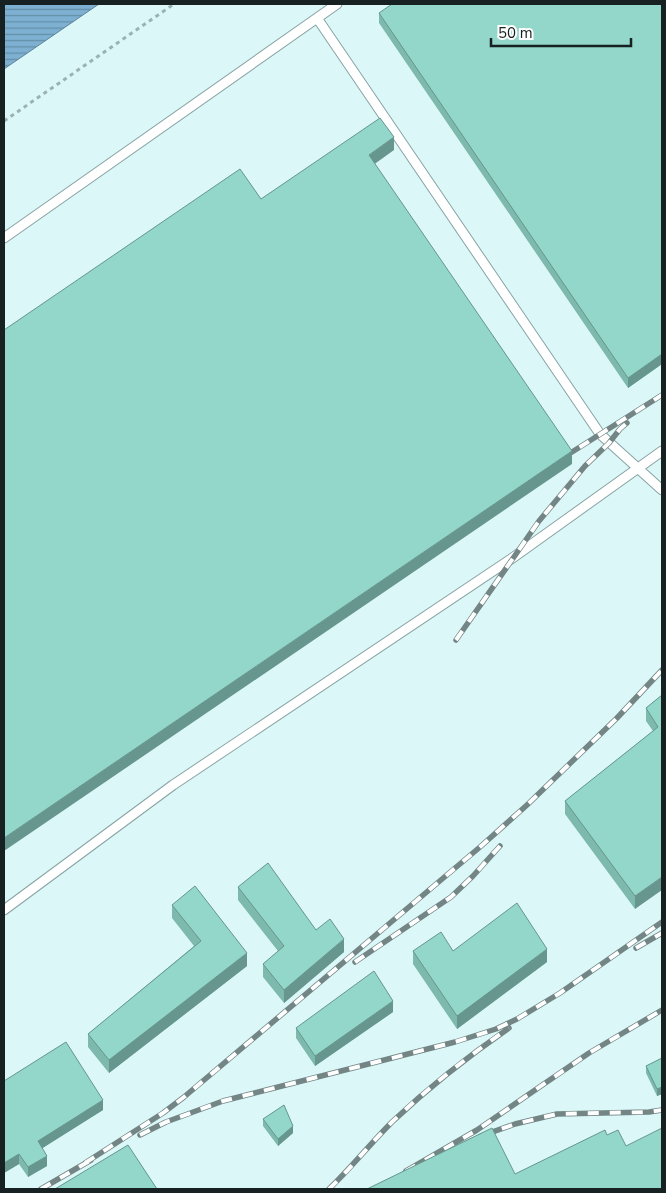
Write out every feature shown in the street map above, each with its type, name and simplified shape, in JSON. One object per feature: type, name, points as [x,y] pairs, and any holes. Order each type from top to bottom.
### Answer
[{"type":"lane","points":[[4,238],[337,4]]},
{"type":"lane","points":[[317,18],[600,434],[662,490]]},
{"type":"lane","points":[[4,910],[173,785],[511,560],[662,451]]},
{"type":"path","points":[[4,120],[174,4]]},
{"type":"water","points":[[4,4],[99,4],[4,69]]},
{"type":"building","points":[[392,4],[662,4],[662,354],[628,378],[379,13]]},
{"type":"building","points":[[380,118],[394,137],[369,155],[572,451],[4,838],[4,330],[240,169],[261,199]]},
{"type":"building","points":[[662,695],[662,877],[635,896],[565,801],[658,727],[646,708]]},
{"type":"building","points":[[268,863],[316,930],[330,919],[344,939],[284,990],[263,964],[284,946],[238,887]]},
{"type":"building","points":[[195,886],[247,953],[109,1060],[88,1034],[201,941],[172,905]]},
{"type":"building","points":[[517,903],[547,949],[457,1016],[413,951],[441,932],[453,951]]},
{"type":"building","points":[[374,971],[393,1001],[315,1056],[296,1028]]},
{"type":"building","points":[[66,1042],[103,1100],[38,1141],[47,1156],[28,1167],[19,1154],[4,1163],[4,1081]]},
{"type":"building","points":[[662,1058],[662,1087],[657,1089],[646,1066]]},
{"type":"building","points":[[284,1105],[293,1126],[278,1139],[263,1119]]},
{"type":"building","points":[[492,1128],[515,1174],[605,1130],[607,1135],[618,1130],[626,1146],[662,1128],[662,1189],[367,1189]]},
{"type":"building","points":[[128,1145],[157,1189],[55,1189]]},
{"type":"railway","points":[[561,459],[662,395]]},
{"type":"railway","points":[[456,640],[539,521],[585,466],[627,423]]},
{"type":"railway","points":[[85,1163],[163,1113],[184,1097],[480,847],[527,805],[617,718],[662,670]]},
{"type":"railway","points":[[355,962],[451,897],[500,846]]},
{"type":"railway","points":[[140,1135],[166,1122],[223,1101],[455,1042],[496,1029],[517,1019],[560,993],[662,922]]},
{"type":"railway","points":[[636,948],[662,933]]},
{"type":"railway","points":[[406,1171],[477,1130],[589,1053],[662,1010]]},
{"type":"railway","points":[[329,1189],[406,1109],[478,1050],[509,1028]]},
{"type":"railway","points":[[481,1136],[515,1124],[557,1114],[649,1112],[662,1110]]},
{"type":"railway","points":[[41,1189],[91,1160]]}]
